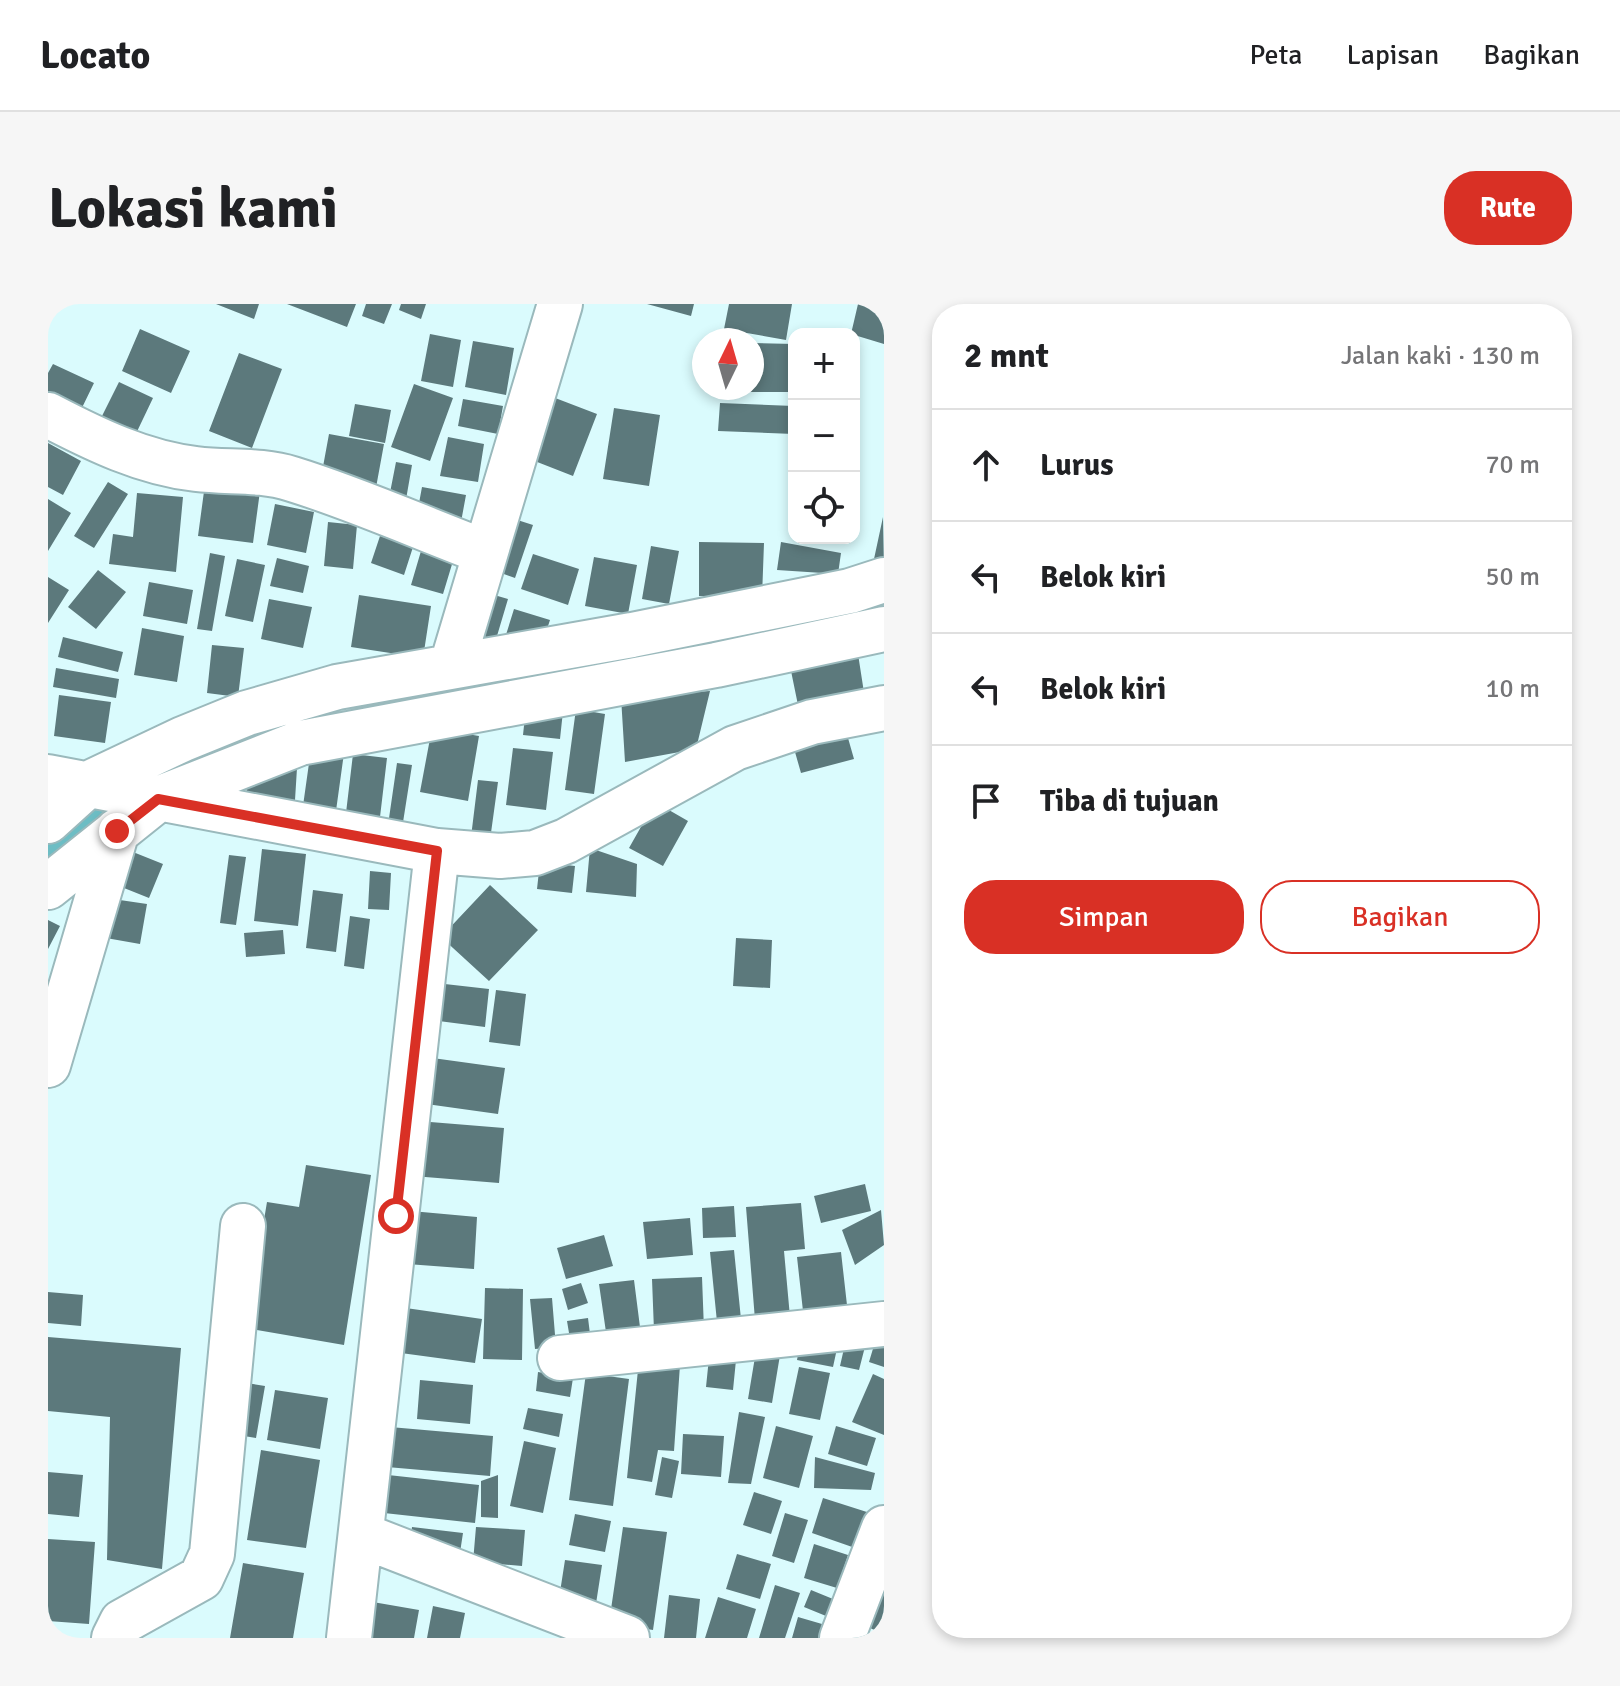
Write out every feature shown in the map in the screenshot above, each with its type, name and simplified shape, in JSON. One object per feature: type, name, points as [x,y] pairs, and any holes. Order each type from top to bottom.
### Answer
[{"type":"street","points":[[452,665],[560,304]]},
{"type":"street","points":[[48,415],[104,444],[151,459],[196,469],[245,469],[291,478],[485,552]]},
{"type":"street","points":[[48,821],[96,785],[183,739],[247,713],[337,687],[632,635],[850,591],[884,580]]},
{"type":"street","points":[[48,887],[154,798],[300,743],[716,665],[884,629]]},
{"type":"street","points":[[48,777],[437,851],[500,856],[535,853],[566,841],[735,748],[812,722],[884,708]]},
{"type":"street","points":[[48,1065],[117,831]]},
{"type":"street","points":[[349,1638],[437,851]]},
{"type":"street","points":[[114,1638],[122,1622],[201,1578],[212,1554],[243,1226]]},
{"type":"street","points":[[560,1358],[884,1324]]},
{"type":"street","points":[[842,1638],[884,1528]]},
{"type":"street","points":[[361,1535],[627,1638]]},
{"type":"building","points":[[216,304],[259,304],[254,319]]},
{"type":"building","points":[[287,304],[356,304],[347,327]]},
{"type":"building","points":[[366,304],[392,304],[384,324],[362,316]]},
{"type":"building","points":[[401,304],[426,304],[421,319],[399,310]]},
{"type":"building","points":[[647,304],[694,304],[691,316]]},
{"type":"building","points":[[729,304],[792,304],[786,340],[764,336],[764,328],[724,328]]},
{"type":"building","points":[[858,304],[884,304],[884,344],[860,337],[860,328],[852,328]]},
{"type":"building","points":[[140,329],[190,351],[171,393],[122,371]]},
{"type":"building","points":[[430,334],[461,340],[453,387],[421,381]]},
{"type":"building","points":[[473,341],[514,348],[506,395],[465,387]]},
{"type":"building","points":[[764,343],[788,344],[788,392],[764,392]]},
{"type":"building","points":[[239,353],[282,369],[252,448],[209,431]]},
{"type":"building","points":[[53,364],[94,383],[78,416],[48,402],[48,373]]},
{"type":"building","points":[[119,382],[153,398],[132,442],[97,426]]},
{"type":"building","points":[[414,384],[453,398],[430,461],[391,447]]},
{"type":"building","points":[[550,396],[597,414],[573,476],[527,458]]},
{"type":"building","points":[[463,399],[503,406],[498,434],[458,426]]},
{"type":"building","points":[[720,403],[788,406],[788,434],[718,431]]},
{"type":"building","points":[[355,404],[391,410],[385,443],[349,436]]},
{"type":"building","points":[[614,408],[660,415],[649,486],[603,479]]},
{"type":"building","points":[[329,434],[384,444],[375,493],[320,483]]},
{"type":"building","points":[[448,437],[484,444],[478,482],[440,476]]},
{"type":"building","points":[[48,443],[81,461],[63,495],[48,487]]},
{"type":"building","points":[[396,462],[412,465],[404,511],[387,508]]},
{"type":"building","points":[[108,482],[128,494],[94,548],[74,536]]},
{"type":"building","points":[[205,484],[260,491],[253,543],[198,536]]},
{"type":"building","points":[[422,487],[466,495],[461,522],[417,514]]},
{"type":"building","points":[[137,493],[183,497],[176,572],[109,564],[113,534],[133,537]]},
{"type":"building","points":[[48,499],[71,513],[48,551]]},
{"type":"building","points":[[275,504],[314,512],[306,553],[267,545]]},
{"type":"building","points":[[508,517],[533,525],[515,578],[490,569]]},
{"type":"building","points":[[883,517],[884,571],[871,573]]},
{"type":"building","points":[[328,522],[357,525],[353,569],[324,566]]},
{"type":"building","points":[[380,536],[413,547],[404,575],[371,563]]},
{"type":"building","points":[[699,542],[764,543],[762,597],[699,596]]},
{"type":"building","points":[[781,542],[841,553],[838,574],[777,570]]},
{"type":"building","points":[[651,546],[679,551],[669,604],[642,599]]},
{"type":"building","points":[[421,551],[453,561],[443,594],[411,585]]},
{"type":"building","points":[[210,553],[225,556],[212,631],[197,629]]},
{"type":"building","points":[[533,554],[579,569],[568,605],[521,589]]},
{"type":"building","points":[[594,557],[637,565],[628,614],[585,606]]},
{"type":"building","points":[[277,558],[309,566],[303,593],[270,586]]},
{"type":"building","points":[[237,559],[265,565],[253,622],[225,616]]},
{"type":"building","points":[[98,570],[126,592],[96,629],[68,607]]},
{"type":"building","points":[[48,577],[69,590],[48,623]]},
{"type":"building","points":[[149,582],[193,590],[187,624],[143,616]]},
{"type":"building","points":[[484,592],[508,599],[494,646],[470,640]]},
{"type":"building","points":[[359,595],[431,606],[423,658],[351,647]]},
{"type":"building","points":[[269,599],[312,607],[303,648],[261,639]]},
{"type":"building","points":[[514,609],[550,620],[544,638],[505,638]]},
{"type":"building","points":[[142,628],[184,636],[177,682],[134,675]]},
{"type":"building","points":[[63,637],[123,652],[118,672],[58,657]]},
{"type":"building","points":[[212,645],[244,648],[238,697],[207,693]]},
{"type":"building","points":[[858,654],[865,699],[799,710],[790,666]]},
{"type":"building","points":[[56,668],[119,679],[116,698],[53,687]]},
{"type":"building","points":[[710,691],[696,749],[625,762],[621,697]]},
{"type":"building","points":[[59,695],[111,702],[105,743],[54,736]]},
{"type":"building","points":[[526,707],[563,711],[560,739],[523,735]]},
{"type":"building","points":[[576,709],[605,714],[594,794],[565,790]]},
{"type":"building","points":[[432,728],[479,736],[468,801],[420,792]]},
{"type":"building","points":[[846,731],[854,759],[801,773],[793,745]]},
{"type":"building","points":[[513,748],[553,752],[546,810],[506,805]]},
{"type":"building","points":[[311,749],[344,753],[335,818],[302,813]]},
{"type":"building","points":[[353,754],[387,758],[380,817],[346,813]]},
{"type":"building","points":[[397,763],[412,765],[401,835],[387,832]]},
{"type":"building","points":[[249,765],[297,768],[295,800],[246,797]]},
{"type":"building","points":[[478,780],[498,782],[490,840],[471,837]]},
{"type":"building","points":[[655,802],[688,821],[663,866],[629,848]]},
{"type":"building","points":[[123,848],[163,864],[149,898],[109,882]]},
{"type":"building","points":[[590,848],[637,864],[636,897],[586,892]]},
{"type":"building","points":[[262,849],[306,854],[298,926],[254,921]]},
{"type":"building","points":[[229,855],[246,857],[236,925],[220,923]]},
{"type":"building","points":[[540,862],[575,866],[572,893],[537,889]]},
{"type":"building","points":[[370,871],[391,873],[389,910],[368,909]]},
{"type":"building","points":[[490,885],[538,930],[489,981],[441,937]]},
{"type":"building","points":[[313,890],[343,894],[336,952],[306,948]]},
{"type":"building","points":[[113,899],[147,904],[140,944],[106,938]]},
{"type":"building","points":[[350,916],[370,919],[364,969],[344,966]]},
{"type":"building","points":[[48,920],[60,926],[48,949]]},
{"type":"building","points":[[283,930],[285,954],[246,957],[244,933]]},
{"type":"building","points":[[736,938],[772,940],[770,988],[733,986]]},
{"type":"building","points":[[436,983],[489,989],[485,1027],[431,1020]]},
{"type":"building","points":[[496,990],[526,994],[520,1046],[489,1042]]},
{"type":"building","points":[[418,1056],[505,1068],[498,1114],[412,1102]]},
{"type":"building","points":[[418,1121],[504,1128],[499,1183],[413,1176]]},
{"type":"building","points":[[306,1165],[371,1175],[344,1345],[246,1328],[267,1202],[299,1207]]},
{"type":"building","points":[[865,1184],[871,1211],[821,1223],[814,1196]]},
{"type":"building","points":[[801,1203],[805,1249],[784,1251],[790,1317],[755,1320],[746,1207]]},
{"type":"building","points":[[734,1206],[736,1237],[703,1238],[702,1208]]},
{"type":"building","points":[[881,1210],[884,1245],[855,1265],[842,1230]]},
{"type":"building","points":[[411,1211],[477,1217],[474,1269],[407,1264]]},
{"type":"building","points":[[690,1218],[693,1255],[647,1259],[643,1222]]},
{"type":"building","points":[[604,1235],[613,1266],[566,1279],[557,1248]]},
{"type":"building","points":[[734,1250],[742,1329],[718,1332],[710,1252]]},
{"type":"building","points":[[841,1252],[847,1305],[803,1311],[797,1257]]},
{"type":"building","points":[[702,1277],[704,1330],[654,1331],[652,1279]]},
{"type":"building","points":[[634,1280],[641,1335],[607,1339],[599,1284]]},
{"type":"building","points":[[581,1283],[588,1303],[568,1310],[562,1289]]},
{"type":"building","points":[[485,1288],[523,1289],[522,1360],[483,1359]]},
{"type":"building","points":[[48,1292],[83,1295],[81,1326],[48,1323]]},
{"type":"building","points":[[552,1298],[556,1347],[535,1349],[530,1299]]},
{"type":"building","points":[[392,1306],[482,1319],[475,1363],[386,1351]]},
{"type":"building","points":[[588,1318],[591,1342],[571,1345],[567,1321]]},
{"type":"building","points":[[848,1331],[868,1335],[859,1370],[840,1366]]},
{"type":"building","points":[[878,1332],[884,1333],[884,1367],[869,1362]]},
{"type":"building","points":[[48,1337],[181,1348],[162,1569],[107,1560],[110,1417],[48,1411]]},
{"type":"building","points":[[801,1337],[838,1344],[833,1367],[797,1360]]},
{"type":"building","points":[[710,1348],[737,1350],[733,1390],[706,1387]]},
{"type":"building","points":[[756,1351],[780,1355],[772,1403],[748,1399]]},
{"type":"building","points":[[639,1360],[680,1365],[674,1451],[658,1450],[652,1482],[627,1478]]},
{"type":"building","points":[[799,1367],[830,1373],[820,1420],[789,1414]]},
{"type":"building","points":[[538,1372],[573,1378],[570,1397],[536,1391]]},
{"type":"building","points":[[586,1373],[629,1379],[613,1506],[569,1500]]},
{"type":"building","points":[[873,1374],[884,1379],[884,1435],[852,1422]]},
{"type":"building","points":[[420,1380],[473,1385],[470,1424],[417,1419]]},
{"type":"building","points":[[235,1381],[265,1386],[256,1438],[226,1433]]},
{"type":"building","points":[[275,1390],[328,1398],[320,1449],[267,1440]]},
{"type":"building","points":[[528,1408],[563,1414],[559,1437],[523,1429]]},
{"type":"building","points":[[739,1412],[765,1417],[751,1484],[728,1483]]},
{"type":"building","points":[[776,1426],[813,1436],[799,1488],[763,1478]]},
{"type":"building","points":[[836,1426],[876,1438],[867,1466],[828,1454]]},
{"type":"building","points":[[390,1427],[493,1436],[490,1476],[387,1467]]},
{"type":"building","points":[[683,1434],[724,1436],[721,1477],[681,1474]]},
{"type":"building","points":[[524,1441],[556,1448],[543,1513],[510,1506]]},
{"type":"building","points":[[261,1450],[320,1460],[306,1548],[247,1540]]},
{"type":"building","points":[[662,1457],[679,1461],[672,1498],[655,1495]]},
{"type":"building","points":[[815,1457],[875,1473],[871,1490],[814,1488]]},
{"type":"building","points":[[48,1472],[83,1475],[79,1517],[48,1514]]},
{"type":"building","points":[[379,1474],[479,1485],[475,1523],[375,1512]]},
{"type":"building","points":[[498,1475],[498,1518],[481,1517],[481,1481]]},
{"type":"building","points":[[754,1492],[782,1501],[771,1534],[743,1525]]},
{"type":"building","points":[[823,1498],[870,1513],[858,1549],[812,1533]]},
{"type":"building","points":[[785,1513],[808,1520],[794,1563],[772,1556]]},
{"type":"building","points":[[575,1514],[611,1521],[605,1552],[569,1545]]},
{"type":"building","points":[[412,1527],[463,1533],[459,1559],[409,1553]]},
{"type":"building","points":[[476,1527],[525,1530],[522,1566],[473,1562]]},
{"type":"building","points":[[623,1527],[667,1532],[653,1630],[609,1623]]},
{"type":"building","points":[[48,1539],[95,1542],[89,1624],[48,1621]]},
{"type":"building","points":[[814,1544],[848,1555],[837,1588],[804,1578]]},
{"type":"building","points":[[737,1554],[771,1564],[760,1599],[726,1589]]},
{"type":"building","points":[[565,1560],[602,1565],[595,1610],[558,1605]]},
{"type":"building","points":[[243,1563],[304,1573],[293,1638],[230,1638]]},
{"type":"building","points":[[884,1579],[884,1632],[883,1634],[855,1621]]},
{"type":"building","points":[[775,1585],[800,1593],[785,1638],[759,1638]]},
{"type":"building","points":[[811,1590],[833,1599],[826,1616],[804,1607]]},
{"type":"building","points":[[669,1595],[700,1599],[696,1638],[664,1638]]},
{"type":"building","points":[[718,1597],[756,1609],[747,1638],[705,1638]]},
{"type":"building","points":[[367,1601],[419,1610],[414,1638],[360,1638]]},
{"type":"building","points":[[433,1606],[465,1613],[460,1638],[427,1638]]},
{"type":"building","points":[[798,1617],[822,1624],[818,1638],[792,1638]]},
{"type":"waterway","points":[[48,863],[128,788],[143,781]]},
{"type":"route","points":[[117,831],[158,799],[437,851],[396,1216]]}]
